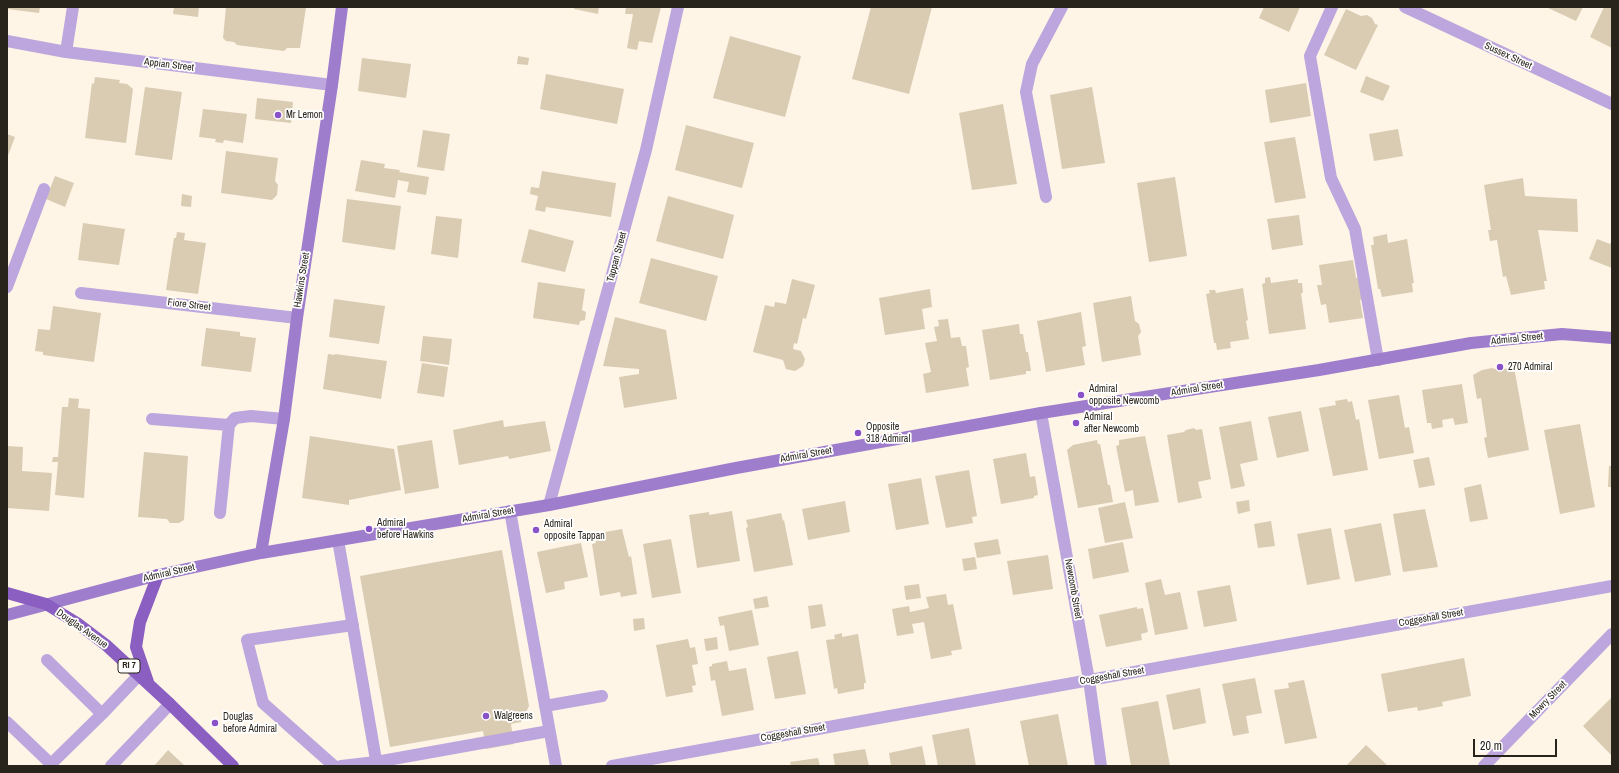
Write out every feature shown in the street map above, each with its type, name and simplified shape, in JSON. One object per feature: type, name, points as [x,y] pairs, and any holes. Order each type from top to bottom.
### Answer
[{"type":"main road","name":"Hawkins Street","points":[[262,553],[284,419],[297,318],[332,85],[342,7]]},
{"type":"main road","name":"Admiral Street","points":[[7,615],[158,575],[262,553],[549,505],[736,468],[1041,413],[1378,360],[1470,343],[1554,335],[1612,338]]},
{"type":"main road","points":[[149,684],[136,647],[140,622],[158,575]]},
{"type":"main road","name":"Douglas Avenue","points":[[7,593],[46,604],[77,623],[106,645],[140,675],[233,766]]},
{"type":"street","points":[[66,52],[73,7]]},
{"type":"street","name":"Tappan Street","points":[[549,505],[646,150],[678,7]]},
{"type":"street","points":[[1046,197],[1026,92],[1032,64],[1062,7]]},
{"type":"street","points":[[1332,7],[1310,56],[1330,178],[1355,229],[1378,360]]},
{"type":"street","name":"Sussex Street","points":[[1405,7],[1612,104]]},
{"type":"street","name":"Appian Street","points":[[7,41],[66,52],[332,85]]},
{"type":"street","points":[[7,287],[44,189]]},
{"type":"street","name":"Fiore Street","points":[[81,293],[297,318]]},
{"type":"street","name":"Newcomb Street","points":[[1041,413],[1089,680],[1101,766]]},
{"type":"street","points":[[220,513],[229,425],[235,418],[251,416],[284,419]]},
{"type":"street","points":[[152,419],[229,425]]},
{"type":"street","points":[[510,511],[556,766]]},
{"type":"street","points":[[338,540],[377,764]]},
{"type":"street","name":"Coggeshall Street","points":[[612,766],[1612,586]]},
{"type":"street","points":[[334,766],[262,703],[247,640],[353,625]]},
{"type":"street","name":"Mowry Street","points":[[1484,766],[1612,634]]},
{"type":"street","points":[[47,660],[102,714]]},
{"type":"street","points":[[7,722],[51,764],[140,675]]},
{"type":"street","points":[[545,706],[602,696]]},
{"type":"street","points":[[111,766],[170,704]]},
{"type":"street","points":[[341,766],[377,764],[549,731]]},
{"type":"building","points":[[7,7],[40,7],[39,13],[7,9]]},
{"type":"building","points":[[174,7],[199,7],[198,17],[173,14]]},
{"type":"building","points":[[226,7],[306,7],[300,48],[287,48],[284,51],[237,45],[234,42],[226,41],[223,38]]},
{"type":"building","points":[[574,7],[599,7],[598,14],[574,9]]},
{"type":"building","points":[[626,7],[661,7],[652,43],[639,41],[637,50],[627,48],[633,14],[625,14]]},
{"type":"building","points":[[871,7],[932,7],[909,94],[852,79]]},
{"type":"building","points":[[1264,7],[1300,7],[1289,32],[1259,18]]},
{"type":"building","points":[[1546,7],[1583,7],[1576,21]]},
{"type":"building","points":[[1604,7],[1612,7],[1612,48],[1590,37]]},
{"type":"building","points":[[1346,9],[1361,16],[1367,15],[1372,18],[1375,24],[1378,25],[1356,70],[1324,55]]},
{"type":"building","points":[[730,36],[801,56],[785,117],[713,98]]},
{"type":"building","points":[[518,56],[529,58],[528,65],[517,64]]},
{"type":"building","points":[[362,58],[411,64],[406,98],[358,91]]},
{"type":"building","points":[[546,74],[624,89],[617,124],[540,109]]},
{"type":"building","points":[[1366,76],[1390,86],[1383,101],[1360,92]]},
{"type":"building","points":[[95,77],[120,80],[119,83],[127,84],[133,89],[126,143],[85,138],[92,83],[94,84]]},
{"type":"building","points":[[1306,83],[1311,116],[1270,123],[1265,90]]},
{"type":"building","points":[[145,87],[182,92],[172,160],[135,155]]},
{"type":"building","points":[[1092,87],[1105,163],[1062,169],[1050,95]]},
{"type":"building","points":[[257,98],[293,102],[291,123],[255,119]]},
{"type":"building","points":[[1003,104],[1017,184],[972,190],[959,113]]},
{"type":"building","points":[[203,109],[247,114],[243,143],[224,140],[223,143],[215,142],[216,139],[199,137]]},
{"type":"building","points":[[686,125],[754,143],[742,188],[675,170]]},
{"type":"building","points":[[1398,129],[1403,156],[1374,161],[1369,134]]},
{"type":"building","points":[[423,130],[450,134],[444,171],[417,167]]},
{"type":"building","points":[[7,134],[15,137],[7,158]]},
{"type":"building","points":[[1295,137],[1306,198],[1275,203],[1264,142]]},
{"type":"building","points":[[226,151],[278,158],[275,181],[278,185],[277,195],[272,200],[221,193]]},
{"type":"building","points":[[361,160],[385,164],[384,168],[400,170],[399,172],[429,177],[426,195],[407,192],[409,182],[398,180],[395,198],[355,191]]},
{"type":"building","points":[[542,171],[616,183],[611,217],[546,207],[545,212],[535,210],[538,196],[530,194],[531,187],[539,188]]},
{"type":"building","points":[[55,176],[74,183],[65,207],[46,199]]},
{"type":"building","points":[[1175,177],[1187,256],[1149,262],[1137,183]]},
{"type":"building","points":[[1523,178],[1525,196],[1577,199],[1578,232],[1538,230],[1547,281],[1544,281],[1545,289],[1511,295],[1506,276],[1503,277],[1497,240],[1490,241],[1488,230],[1491,230],[1484,185]]},
{"type":"building","points":[[182,194],[192,196],[191,207],[181,206]]},
{"type":"building","points":[[668,196],[734,215],[723,259],[656,241]]},
{"type":"building","points":[[347,199],[401,206],[395,250],[342,242]]},
{"type":"building","points":[[1299,215],[1303,245],[1272,250],[1267,219]]},
{"type":"building","points":[[436,216],[462,219],[458,258],[431,254]]},
{"type":"building","points":[[83,223],[125,229],[119,265],[78,260]]},
{"type":"building","points":[[529,229],[574,241],[565,272],[521,262]]},
{"type":"building","points":[[177,232],[185,233],[184,240],[206,243],[198,294],[166,290],[174,238],[176,238]]},
{"type":"building","points":[[1387,234],[1388,243],[1407,239],[1414,283],[1412,283],[1413,292],[1382,297],[1380,289],[1378,289],[1371,245],[1374,245],[1373,237]]},
{"type":"building","points":[[1597,239],[1610,244],[1612,240],[1612,268],[1589,259]]},
{"type":"building","points":[[651,258],[718,276],[706,321],[639,303]]},
{"type":"building","points":[[1353,260],[1356,278],[1361,277],[1365,299],[1360,300],[1363,318],[1329,323],[1326,304],[1321,305],[1317,285],[1322,285],[1319,265]]},
{"type":"building","points":[[1270,277],[1271,283],[1298,279],[1298,283],[1302,283],[1303,293],[1301,293],[1306,329],[1269,334],[1262,284],[1265,283],[1265,278]]},
{"type":"building","points":[[792,279],[815,285],[806,319],[803,318],[797,344],[794,343],[793,349],[801,351],[805,359],[803,366],[795,371],[786,369],[783,360],[753,352],[765,305],[774,307],[775,302],[786,304]]},
{"type":"building","points":[[538,282],[585,289],[582,310],[586,312],[585,320],[580,321],[579,325],[533,318]]},
{"type":"building","points":[[1243,288],[1248,320],[1246,321],[1249,339],[1230,342],[1231,348],[1217,350],[1216,343],[1214,343],[1206,294],[1210,293],[1209,290],[1215,290],[1216,293]]},
{"type":"building","points":[[930,289],[932,307],[922,309],[925,329],[885,335],[879,298]]},
{"type":"building","points":[[1131,296],[1135,321],[1139,324],[1141,332],[1138,336],[1141,355],[1102,362],[1093,303]]},
{"type":"building","points":[[334,299],[385,306],[379,344],[329,337]]},
{"type":"building","points":[[53,306],[101,313],[94,362],[43,355],[43,352],[35,351],[38,329],[50,330]]},
{"type":"building","points":[[1081,312],[1086,346],[1082,347],[1085,365],[1046,372],[1037,321]]},
{"type":"building","points":[[615,317],[666,330],[677,399],[624,408],[619,377],[639,374],[639,369],[603,366]]},
{"type":"building","points":[[948,319],[951,338],[960,337],[962,346],[966,346],[969,367],[966,368],[969,386],[926,393],[923,374],[931,372],[925,343],[937,341],[934,327],[939,326],[938,320]]},
{"type":"building","points":[[1019,324],[1020,334],[1023,334],[1026,352],[1028,352],[1031,371],[1026,371],[1026,374],[990,380],[982,330]]},
{"type":"building","points":[[206,328],[240,332],[240,336],[256,338],[251,372],[201,366]]},
{"type":"building","points":[[423,336],[452,339],[449,365],[420,361]]},
{"type":"building","points":[[328,354],[387,361],[381,399],[323,389]]},
{"type":"building","points":[[422,363],[448,367],[444,397],[417,393]]},
{"type":"building","points":[[1514,367],[1529,450],[1488,458],[1484,438],[1487,437],[1481,398],[1477,399],[1473,375],[1482,370],[1492,368],[1498,370]]},
{"type":"building","points":[[1462,384],[1468,423],[1455,425],[1453,418],[1442,420],[1443,427],[1432,429],[1431,423],[1427,423],[1422,390]]},
{"type":"building","points":[[1399,395],[1405,428],[1409,427],[1414,453],[1379,459],[1368,400]]},
{"type":"building","points":[[69,398],[79,399],[78,408],[90,409],[84,498],[55,495],[58,462],[52,462],[53,457],[58,457],[62,407],[68,407]]},
{"type":"building","points":[[1347,399],[1348,402],[1352,401],[1356,420],[1359,419],[1368,470],[1333,476],[1319,408],[1336,405],[1335,401]]},
{"type":"building","points":[[1301,411],[1309,451],[1277,458],[1268,417]]},
{"type":"building","points":[[503,420],[504,427],[545,421],[551,451],[509,459],[508,456],[459,465],[453,430]]},
{"type":"building","points":[[1251,421],[1258,460],[1240,464],[1245,486],[1231,489],[1219,427]]},
{"type":"building","points":[[1580,424],[1595,507],[1560,514],[1544,430]]},
{"type":"building","points":[[1194,428],[1196,430],[1202,429],[1211,479],[1198,482],[1202,498],[1178,503],[1167,435],[1184,432]]},
{"type":"building","points":[[310,436],[394,449],[401,490],[349,500],[349,505],[302,498]]},
{"type":"building","points":[[1145,436],[1159,502],[1135,506],[1133,490],[1125,492],[1116,446],[1119,445],[1119,440]]},
{"type":"building","points":[[432,440],[439,488],[405,494],[397,446]]},
{"type":"building","points":[[1097,440],[1098,444],[1100,444],[1113,502],[1078,508],[1067,450],[1073,445]]},
{"type":"building","points":[[7,446],[23,447],[22,471],[52,473],[49,511],[7,508]]},
{"type":"building","points":[[144,452],[188,456],[184,520],[179,523],[170,523],[167,519],[138,517]]},
{"type":"building","points":[[1026,453],[1030,477],[1035,476],[1038,495],[1034,496],[1034,498],[1001,504],[993,459]]},
{"type":"building","points":[[1429,457],[1435,485],[1419,488],[1413,460]]},
{"type":"building","points":[[1609,466],[1612,466],[1612,487],[1608,487]]},
{"type":"building","points":[[969,470],[977,516],[972,517],[973,523],[946,528],[935,476]]},
{"type":"building","points":[[921,478],[929,524],[896,530],[888,484]]},
{"type":"building","points":[[1481,484],[1488,519],[1470,522],[1464,488]]},
{"type":"building","points":[[1249,500],[1250,511],[1238,514],[1236,502]]},
{"type":"building","points":[[845,501],[850,532],[808,540],[802,509]]},
{"type":"building","points":[[1125,502],[1133,538],[1105,543],[1098,508]]},
{"type":"building","points":[[1425,509],[1438,567],[1403,572],[1393,514]]},
{"type":"building","points":[[732,511],[740,561],[697,568],[689,515],[709,512],[709,515]]},
{"type":"building","points":[[781,513],[783,521],[784,520],[793,565],[754,572],[746,528],[748,527],[746,520]]},
{"type":"building","points":[[1271,521],[1275,546],[1258,548],[1254,524]]},
{"type":"building","points":[[1381,523],[1391,575],[1355,582],[1344,530]]},
{"type":"building","points":[[1331,528],[1340,579],[1307,585],[1297,534]]},
{"type":"building","points":[[622,529],[629,557],[631,556],[637,594],[621,597],[620,592],[600,596],[592,544],[596,543],[595,534]]},
{"type":"building","points":[[671,539],[681,593],[652,598],[643,544]]},
{"type":"building","points":[[998,539],[1001,554],[977,558],[974,543]]},
{"type":"building","points":[[1123,542],[1129,572],[1093,579],[1088,549]]},
{"type":"building","points":[[581,543],[588,577],[564,582],[565,589],[546,593],[537,552]]},
{"type":"building","name":"Walgreens","points":[[502,550],[529,706],[521,722],[511,724],[514,744],[486,749],[483,731],[390,747],[360,576]]},
{"type":"building","points":[[1048,555],[1053,589],[1013,595],[1007,561]]},
{"type":"building","points":[[975,557],[977,569],[964,571],[962,559]]},
{"type":"building","points":[[1161,579],[1165,595],[1180,592],[1188,629],[1155,635],[1145,583]]},
{"type":"building","points":[[919,584],[921,598],[906,600],[904,586]]},
{"type":"building","points":[[1230,585],[1237,621],[1204,627],[1197,591]]},
{"type":"building","points":[[946,594],[948,605],[953,604],[962,649],[951,651],[952,655],[931,659],[924,622],[912,624],[914,633],[897,636],[892,609],[909,606],[910,612],[929,608],[926,597]]},
{"type":"building","points":[[767,596],[769,607],[755,609],[753,599]]},
{"type":"building","points":[[822,604],[826,626],[811,629],[808,606]]},
{"type":"building","points":[[1137,607],[1137,609],[1143,608],[1148,632],[1141,634],[1142,640],[1106,647],[1099,615]]},
{"type":"building","points":[[752,610],[759,645],[729,651],[724,625],[720,626],[718,617]]},
{"type":"building","points":[[644,618],[645,629],[634,631],[633,619]]},
{"type":"building","points":[[842,633],[842,637],[858,634],[866,683],[864,683],[864,689],[838,694],[837,688],[834,689],[826,640],[835,639],[834,635]]},
{"type":"building","points":[[717,637],[718,649],[706,651],[704,639]]},
{"type":"building","points":[[688,639],[690,648],[695,647],[698,664],[692,665],[696,685],[692,686],[693,692],[666,697],[656,645]]},
{"type":"building","points":[[798,651],[806,694],[775,699],[767,657]]},
{"type":"building","points":[[1464,658],[1471,696],[1442,702],[1443,706],[1418,711],[1417,707],[1388,712],[1381,674]]},
{"type":"building","points":[[727,661],[729,671],[746,668],[754,710],[722,716],[715,680],[711,681],[709,667],[712,666],[712,664]]},
{"type":"building","points":[[1255,678],[1262,713],[1246,716],[1249,733],[1233,736],[1222,684]]},
{"type":"building","points":[[1304,680],[1317,738],[1285,744],[1274,690],[1289,688],[1288,683]]},
{"type":"building","points":[[1200,688],[1206,723],[1173,730],[1166,695]]},
{"type":"building","points":[[1612,697],[1612,756],[1583,726]]},
{"type":"building","points":[[1158,701],[1170,766],[1131,766],[1121,708]]},
{"type":"building","points":[[1058,714],[1068,766],[1029,766],[1020,721]]},
{"type":"building","points":[[969,728],[976,766],[938,766],[932,735]]},
{"type":"building","points":[[1366,745],[1388,766],[1346,766]]},
{"type":"building","points":[[922,746],[926,766],[891,766],[889,753]]},
{"type":"building","points":[[865,749],[869,766],[835,766],[833,754]]},
{"type":"building","points":[[168,750],[185,766],[154,766]]},
{"type":"building","points":[[818,758],[820,766],[791,766],[790,762]]},
{"type":"place","name":"Mr Lemon","points":[[278,115]]},
{"type":"place","name":"270 Admiral","points":[[1500,367]]},
{"type":"place","name":"Admiral opposite Newcomb","points":[[1081,395]]},
{"type":"place","name":"Admiral after Newcomb","points":[[1076,423]]},
{"type":"place","name":"Opposite 318 Admiral","points":[[858,433]]},
{"type":"place","name":"Admiral before Hawkins","points":[[369,529]]},
{"type":"place","name":"Admiral opposite Tappan","points":[[536,530]]},
{"type":"place","name":"Walgreens","points":[[486,716]]},
{"type":"place","name":"Douglas before Admiral","points":[[215,723]]}]
